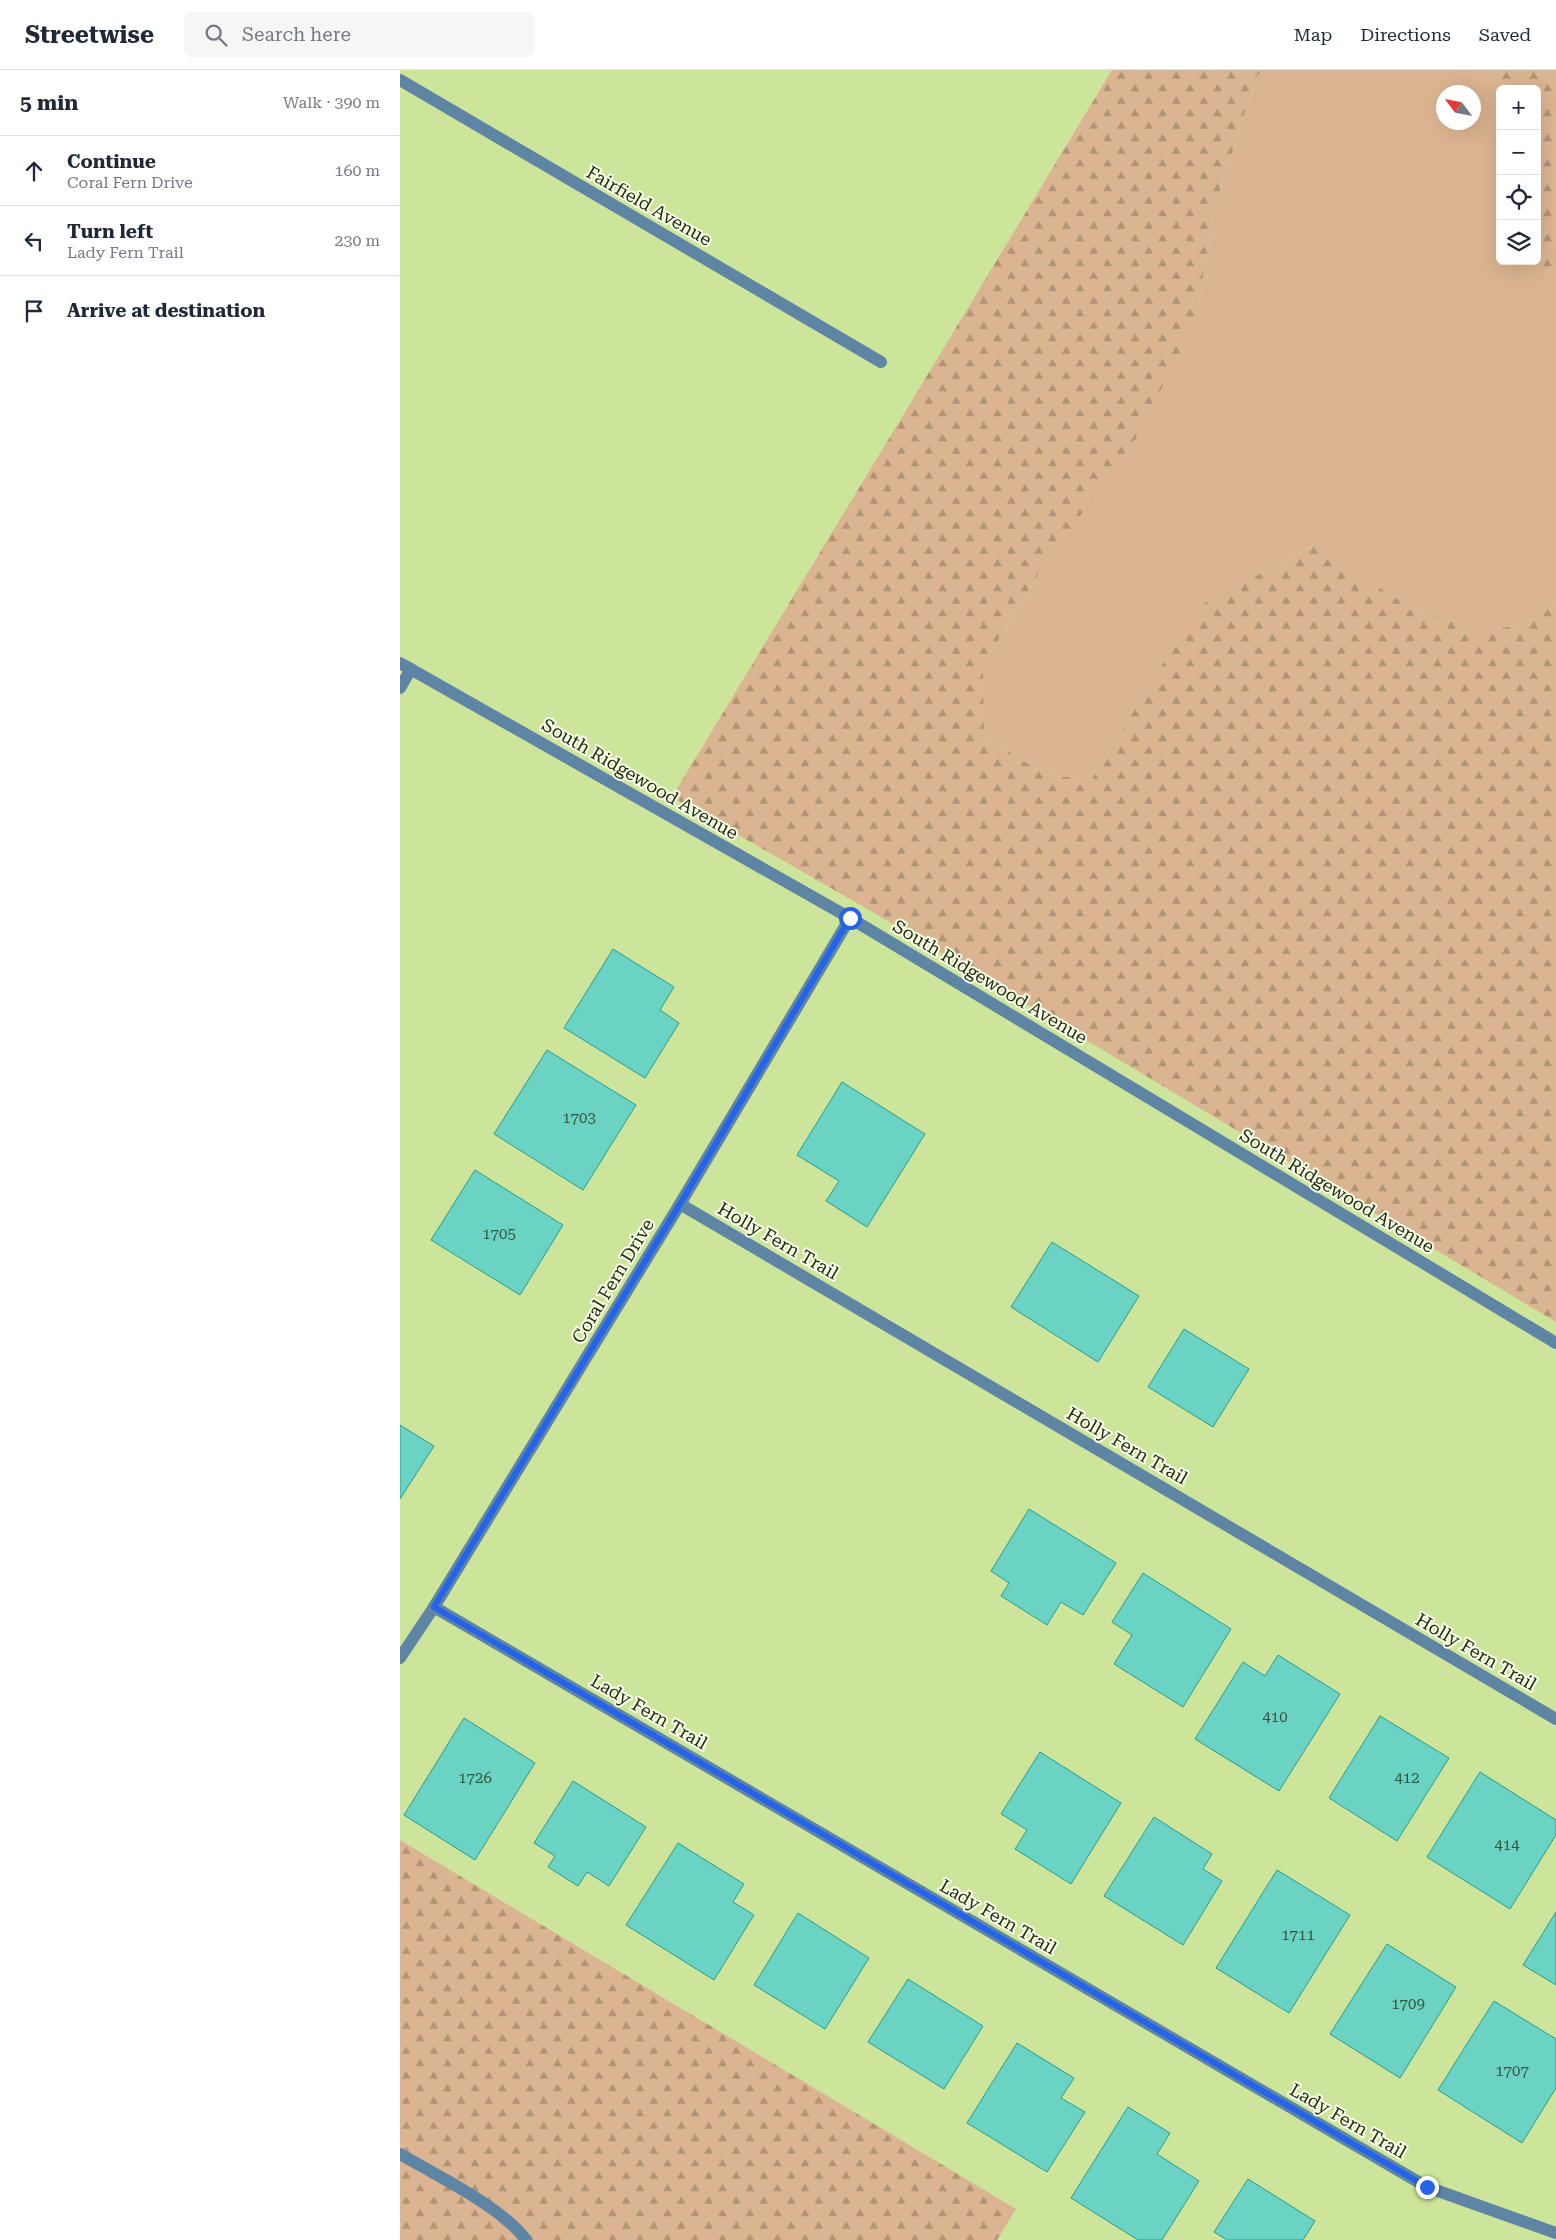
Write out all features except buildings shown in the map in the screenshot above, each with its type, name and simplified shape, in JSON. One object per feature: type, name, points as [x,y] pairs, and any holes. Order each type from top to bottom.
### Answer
[{"type":"street","name":"Fairfield Avenue","points":[[400,80],[881,362]]},
{"type":"street","points":[[400,688],[406,666]]},
{"type":"street","name":"South Ridgewood Avenue","points":[[406,666],[850,918],[1556,1343]]},
{"type":"street","name":"Coral Fern Drive","points":[[400,1658],[434,1607],[680,1204],[850,918]]},
{"type":"street","name":"Holly Fern Trail","points":[[680,1204],[1556,1719]]},
{"type":"street","name":"Lady Fern Trail","points":[[434,1607],[1427,2187],[1556,2233]]},
{"type":"street","points":[[400,2154],[485,2204],[521,2233],[526,2240]]},
{"type":"green space","points":[[1112,70],[1264,70],[1256,77],[1216,203],[1195,322],[1137,437],[1039,573],[983,664],[984,736],[1046,775],[1092,779],[1199,606],[1313,546],[1412,608],[1478,629],[1526,626],[1556,601],[1556,1322],[876,914],[672,797]]},
{"type":"green space","points":[[1264,70],[1499,70],[1502,85],[1496,85],[1496,265],[1528,265],[1556,283],[1556,601],[1526,626],[1478,629],[1412,608],[1312,546],[1199,607],[1092,779],[1046,775],[984,736],[983,664],[1195,322],[1216,203],[1256,77]]},
{"type":"green space","points":[[1499,70],[1556,70],[1556,283],[1527,265],[1541,265],[1541,85],[1502,85]]},
{"type":"green space","points":[[400,1840],[1016,2209],[997,2240],[400,2240]]},
{"type":"route","points":[[850,918],[680,1204],[434,1607],[1427,2187]]}]
